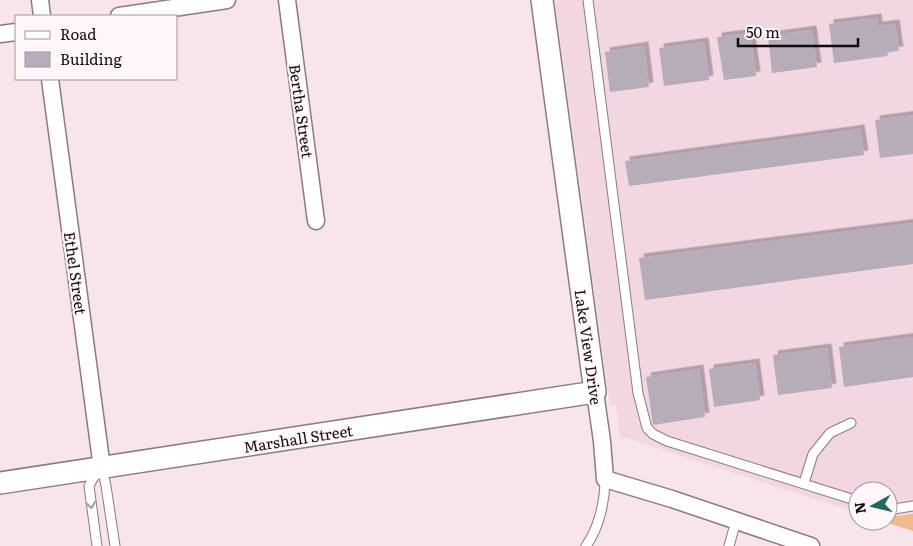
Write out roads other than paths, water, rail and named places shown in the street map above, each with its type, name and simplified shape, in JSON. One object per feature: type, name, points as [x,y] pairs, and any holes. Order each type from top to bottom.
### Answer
[{"type":"street","points":[[40,0],[42,15]]},
{"type":"street","points":[[126,15],[227,0]]},
{"type":"street","name":"Bertha Street","points":[[287,0],[316,221]]},
{"type":"street","name":"Lake View Drive","points":[[542,0],[602,441],[605,479]]},
{"type":"street","points":[[0,34],[15,32]]},
{"type":"street","name":"Ethel Street","points":[[50,80],[102,468]]},
{"type":"street","name":"Marshall Street","points":[[0,484],[595,392]]},
{"type":"street","points":[[605,479],[672,499],[811,546]]},
{"type":"lane","points":[[588,0],[638,393],[646,428],[652,434],[667,441],[848,498]]},
{"type":"lane","points":[[804,483],[813,454],[830,432],[851,423]]},
{"type":"lane","points":[[97,546],[89,486],[102,468]]},
{"type":"lane","points":[[102,468],[115,546]]},
{"type":"lane","points":[[586,546],[598,520],[604,496],[605,479]]},
{"type":"lane","points":[[898,508],[913,506]]},
{"type":"lane","points":[[729,546],[736,521]]}]
